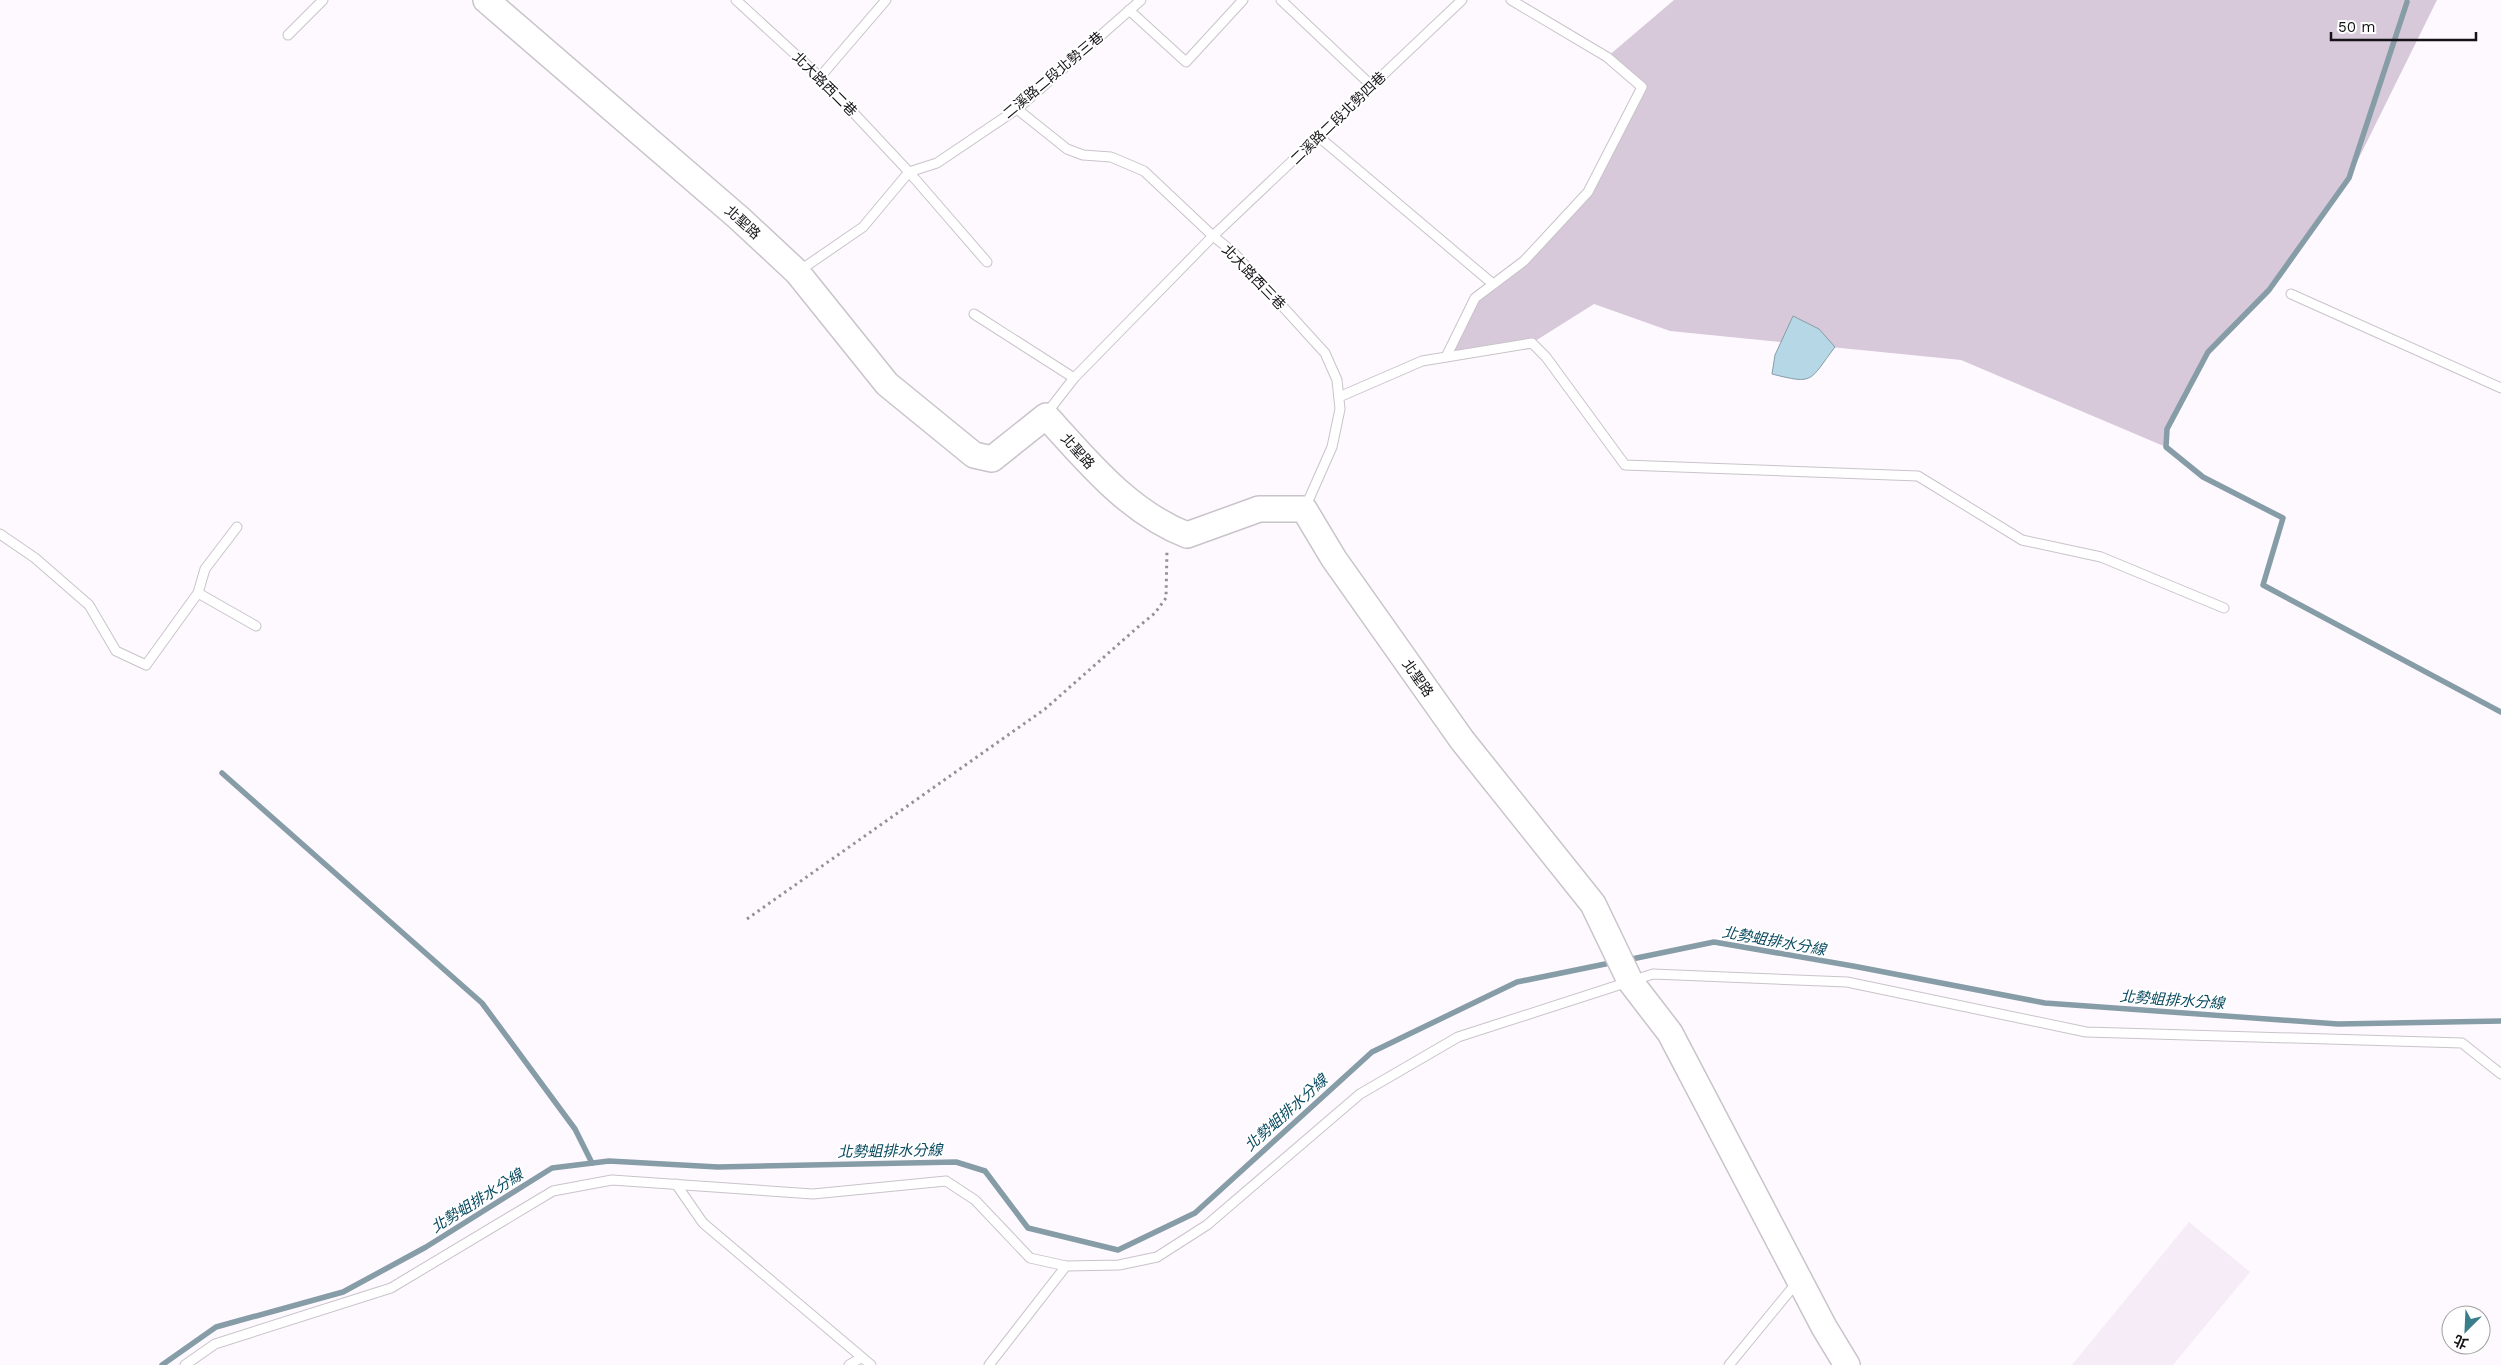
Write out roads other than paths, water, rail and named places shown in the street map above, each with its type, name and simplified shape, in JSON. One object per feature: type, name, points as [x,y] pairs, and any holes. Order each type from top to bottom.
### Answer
[{"type":"street","name":"北聖路","points":[[486,0],[740,218],[797,272],[887,384],[974,455],[992,459],[1046,416],[1104,481],[1165,526],[1186,535],[1259,509],[1304,508],[1334,559],[1462,740],[1593,904],[1624,968],[1670,1033],[1847,1365]]},
{"type":"lane","points":[[288,35],[323,0]]},
{"type":"lane","name":"北大路西二巷","points":[[736,0],[820,77],[909,172],[987,262]]},
{"type":"lane","points":[[820,77],[886,0]]},
{"type":"lane","name":"二溪路二段北勢三巷","points":[[909,172],[937,163],[1017,109],[1141,0]]},
{"type":"lane","points":[[1129,10],[1186,62],[1243,0]]},
{"type":"lane","points":[[1281,0],[1372,86]]},
{"type":"lane","name":"二溪路二段北勢四巷","points":[[1046,416],[1074,378],[1213,236],[1462,0]]},
{"type":"lane","points":[[1446,357],[1475,298],[1524,261],[1588,192],[1642,87],[1607,57],[1511,0]]},
{"type":"lane","name":"北大路西三巷","points":[[1017,109],[1067,150],[1083,156],[1111,157],[1144,171],[1213,236],[1233,252],[1325,353],[1337,380],[1340,409],[1332,448],[1304,508]]},
{"type":"lane","points":[[1318,137],[1493,284]]},
{"type":"lane","points":[[797,272],[863,227],[909,172]]},
{"type":"lane","points":[[2291,294],[2501,388]]},
{"type":"lane","points":[[974,314],[1074,378]]},
{"type":"lane","points":[[1339,397],[1422,361],[1532,343],[1546,357],[1625,465],[1918,476],[2022,540],[2102,557],[2224,608]]},
{"type":"lane","points":[[0,534],[35,558],[89,605],[116,651],[146,665],[198,593],[205,569],[236,527]]},
{"type":"lane","points":[[198,593],[256,626]]},
{"type":"lane","points":[[185,1365],[215,1344],[391,1288],[554,1191],[612,1180],[813,1194],[946,1181],[974,1200],[1030,1258],[1066,1266],[1119,1265],[1157,1257],[1207,1225],[1360,1094],[1458,1037],[1624,968],[1653,974],[1847,982],[2086,1032],[2462,1043],[2501,1074]]},
{"type":"lane","points":[[676,1184],[702,1223],[871,1365]]},
{"type":"lane","points":[[990,1365],[1066,1266]]},
{"type":"lane","points":[[1729,1365],[1800,1279]]},
{"type":"lane","points":[[849,1365],[862,1358]]},
{"type":"water","points":[[1793,316],[1819,329],[1835,347],[1815,373],[1804,379],[1772,374],[1775,355]]},
{"type":"waterway","points":[[2407,2],[2349,178],[2269,290],[2208,352],[2167,429],[2166,447],[2203,477],[2283,518],[2263,585],[2501,712]]},
{"type":"waterway","points":[[222,773],[482,1003],[575,1129],[592,1163]]},
{"type":"waterway","name":"北勢蛆排水分線","points":[[1627,960],[1714,942],[1853,966],[2045,1003],[2338,1024],[2501,1021]]},
{"type":"waterway","name":"北勢蛆排水分線","points":[[162,1365],[216,1327],[343,1292],[426,1247],[552,1168],[609,1161],[718,1167],[956,1162],[985,1171],[1028,1228],[1118,1250],[1195,1213],[1372,1052],[1517,982],[1615,962]]}]
